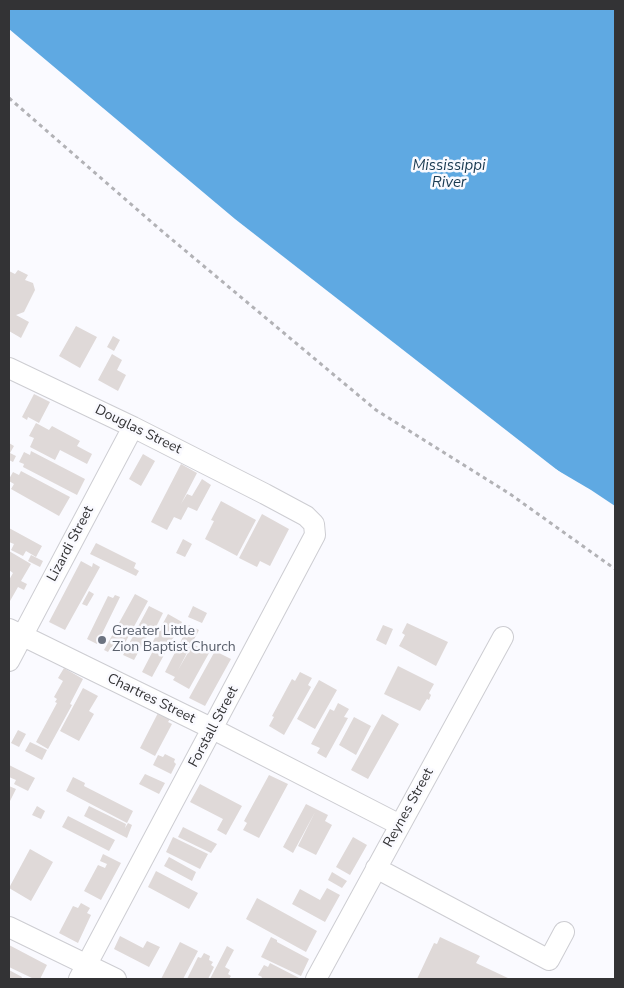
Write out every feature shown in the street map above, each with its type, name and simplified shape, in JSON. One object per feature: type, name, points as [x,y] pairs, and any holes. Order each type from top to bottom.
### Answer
[{"type":"street","name":"Douglas Street","points":[[9,368],[133,427],[265,494]]},
{"type":"street","name":"Lizardi Street","points":[[9,661],[16,632],[133,427]]},
{"type":"street","name":"Forstall Street","points":[[83,972],[315,535],[312,520],[265,494]]},
{"type":"street","name":"Chartres Street","points":[[16,632],[213,729],[400,825]]},
{"type":"street","name":"Reynes Street","points":[[316,979],[503,637]]},
{"type":"street","points":[[376,868],[549,960],[564,932]]},
{"type":"street","points":[[9,927],[83,972],[116,979]]},
{"type":"path","points":[[9,98],[163,232],[376,410],[510,494],[615,569]]},
{"type":"water","name":"Mississippi River","points":[[9,9],[615,9],[615,515],[235,219],[9,29]]},
{"type":"pier","points":[[540,460],[615,506],[615,517]]},
{"type":"building","points":[[18,270],[28,275],[25,280],[33,283],[35,290],[24,312],[16,315],[29,322],[21,338],[9,331],[9,271],[15,274]]},
{"type":"building","points":[[76,326],[97,337],[80,368],[59,356]]},
{"type":"building","points":[[113,336],[120,340],[114,351],[107,347]]},
{"type":"building","points":[[112,354],[122,360],[117,370],[126,375],[118,391],[98,380]]},
{"type":"building","points":[[34,394],[50,402],[39,423],[28,417],[27,420],[22,417]]},
{"type":"building","points":[[36,423],[49,430],[52,426],[80,441],[77,446],[92,454],[87,464],[60,450],[55,460],[30,447],[34,438],[29,436]]},
{"type":"building","points":[[9,443],[14,446],[10,453],[16,456],[13,462],[9,460]]},
{"type":"building","points":[[31,451],[85,479],[77,495],[23,467],[24,464],[19,462],[24,452],[30,455]]},
{"type":"building","points":[[143,454],[155,461],[141,486],[129,479]]},
{"type":"building","points":[[181,464],[197,473],[181,504],[187,494],[192,496],[202,479],[211,485],[197,511],[188,507],[181,520],[174,517],[167,530],[151,522]]},
{"type":"building","points":[[21,471],[70,497],[59,516],[11,489],[14,484],[9,479],[13,472],[19,475]]},
{"type":"building","points":[[221,501],[256,520],[237,556],[205,539],[214,521],[211,520]]},
{"type":"building","points":[[262,514],[289,529],[270,566],[260,561],[257,567],[239,558]]},
{"type":"building","points":[[9,528],[42,546],[36,557],[26,551],[23,556],[11,550],[14,544],[9,542]]},
{"type":"building","points":[[183,539],[192,544],[185,557],[176,553]]},
{"type":"building","points":[[96,543],[136,563],[134,568],[139,571],[136,576],[90,554]]},
{"type":"building","points":[[9,551],[31,564],[21,581],[27,584],[24,590],[18,587],[10,601],[9,580],[13,573],[9,570]]},
{"type":"building","points":[[31,555],[43,561],[40,567],[28,561]]},
{"type":"building","points":[[81,561],[92,567],[93,563],[100,567],[65,630],[49,622]]},
{"type":"building","points":[[89,591],[94,594],[87,606],[82,604]]},
{"type":"building","points":[[135,594],[148,601],[120,652],[111,647],[108,652],[104,650]]},
{"type":"building","points":[[115,595],[120,597],[97,644],[87,639],[108,596],[113,598]]},
{"type":"building","points":[[149,606],[163,613],[155,629],[152,627],[134,660],[123,655]]},
{"type":"building","points":[[193,606],[207,613],[202,623],[188,617]]},
{"type":"building","points":[[168,614],[182,622],[152,677],[142,672],[155,647],[151,645]]},
{"type":"building","points":[[407,623],[448,642],[436,666],[399,646],[405,635],[402,633]]},
{"type":"building","points":[[189,625],[199,630],[178,670],[193,644],[209,653],[189,689],[173,680],[175,677],[165,672]]},
{"type":"building","points":[[383,625],[393,629],[386,645],[376,640]]},
{"type":"building","points":[[215,651],[231,659],[205,706],[189,698]]},
{"type":"building","points":[[398,666],[434,684],[429,693],[431,695],[429,700],[427,699],[420,711],[384,694]]},
{"type":"building","points":[[64,668],[83,679],[70,704],[72,705],[48,749],[36,742],[57,703],[55,702],[57,699],[54,697],[63,681],[58,678]]},
{"type":"building","points":[[300,672],[312,678],[308,685],[311,687],[284,735],[269,726],[274,717],[272,716],[292,679],[295,681]]},
{"type":"building","points":[[319,680],[337,690],[315,729],[297,719]]},
{"type":"building","points":[[83,688],[98,696],[89,711],[94,714],[79,741],[60,731]]},
{"type":"building","points":[[338,703],[349,709],[344,717],[348,718],[326,758],[317,753],[320,748],[311,744],[330,709],[334,711]]},
{"type":"building","points":[[158,713],[170,719],[168,722],[172,724],[155,756],[140,748]]},
{"type":"building","points":[[382,714],[399,724],[368,779],[351,770]]},
{"type":"building","points":[[354,717],[371,726],[356,755],[339,745]]},
{"type":"building","points":[[18,730],[26,734],[19,747],[11,743]]},
{"type":"building","points":[[30,742],[47,750],[42,760],[25,751]]},
{"type":"building","points":[[165,754],[175,759],[174,762],[176,764],[171,774],[153,765],[158,755],[163,757]]},
{"type":"building","points":[[9,765],[35,778],[28,791],[14,784],[16,780],[9,777]]},
{"type":"building","points":[[145,774],[165,783],[159,794],[139,784]]},
{"type":"building","points":[[269,775],[288,784],[259,838],[243,830],[247,823],[244,821]]},
{"type":"building","points":[[73,777],[85,783],[84,786],[133,811],[127,823],[66,791]]},
{"type":"building","points":[[200,784],[242,806],[226,835],[217,830],[223,819],[190,802]]},
{"type":"building","points":[[9,786],[16,789],[10,801],[9,800]]},
{"type":"building","points":[[306,804],[328,815],[325,821],[332,825],[316,855],[298,846],[315,812],[293,853],[283,847]]},
{"type":"building","points":[[37,806],[45,811],[41,819],[32,815]]},
{"type":"building","points":[[89,806],[126,824],[125,828],[128,823],[132,825],[127,838],[84,816]]},
{"type":"building","points":[[68,816],[115,840],[109,851],[62,827]]},
{"type":"building","points":[[183,827],[217,844],[211,853],[178,837]]},
{"type":"building","points":[[173,837],[208,854],[200,869],[166,852]]},
{"type":"building","points":[[353,837],[367,845],[350,875],[336,867]]},
{"type":"building","points":[[30,849],[53,862],[31,901],[9,888]]},
{"type":"building","points":[[103,854],[121,863],[101,900],[84,891],[98,865],[105,868],[107,864],[100,861]]},
{"type":"building","points":[[169,857],[196,872],[192,881],[164,866]]},
{"type":"building","points":[[156,871],[198,893],[189,909],[148,887]]},
{"type":"building","points":[[332,872],[347,881],[342,888],[328,880]]},
{"type":"building","points":[[327,888],[340,895],[325,922],[292,904],[300,889],[320,900]]},
{"type":"building","points":[[257,898],[317,931],[306,952],[246,919]]},
{"type":"building","points":[[81,903],[90,908],[87,913],[91,915],[78,943],[59,933],[73,906],[78,908]]},
{"type":"building","points":[[120,936],[143,948],[147,941],[160,947],[149,967],[114,949]]},
{"type":"building","points":[[271,937],[309,959],[301,976],[261,957]]},
{"type":"building","points":[[440,937],[480,956],[476,963],[510,979],[417,979],[434,943],[437,944]]},
{"type":"building","points":[[180,942],[198,951],[183,979],[161,979]]},
{"type":"building","points":[[9,945],[47,965],[40,979],[34,979],[9,967]]},
{"type":"building","points":[[227,946],[234,950],[225,967],[230,970],[228,974],[231,976],[229,979],[210,979]]},
{"type":"building","points":[[204,953],[210,956],[209,960],[213,962],[211,965],[214,967],[208,979],[187,979],[198,957],[201,958]]},
{"type":"building","points":[[270,963],[301,979],[261,979],[262,977],[258,975],[264,965],[268,967]]},
{"type":"building","points":[[9,970],[22,977],[21,979],[9,979]]},
{"type":"place","name":"Greater Little Zion Baptist Church","points":[[102,640]]}]
